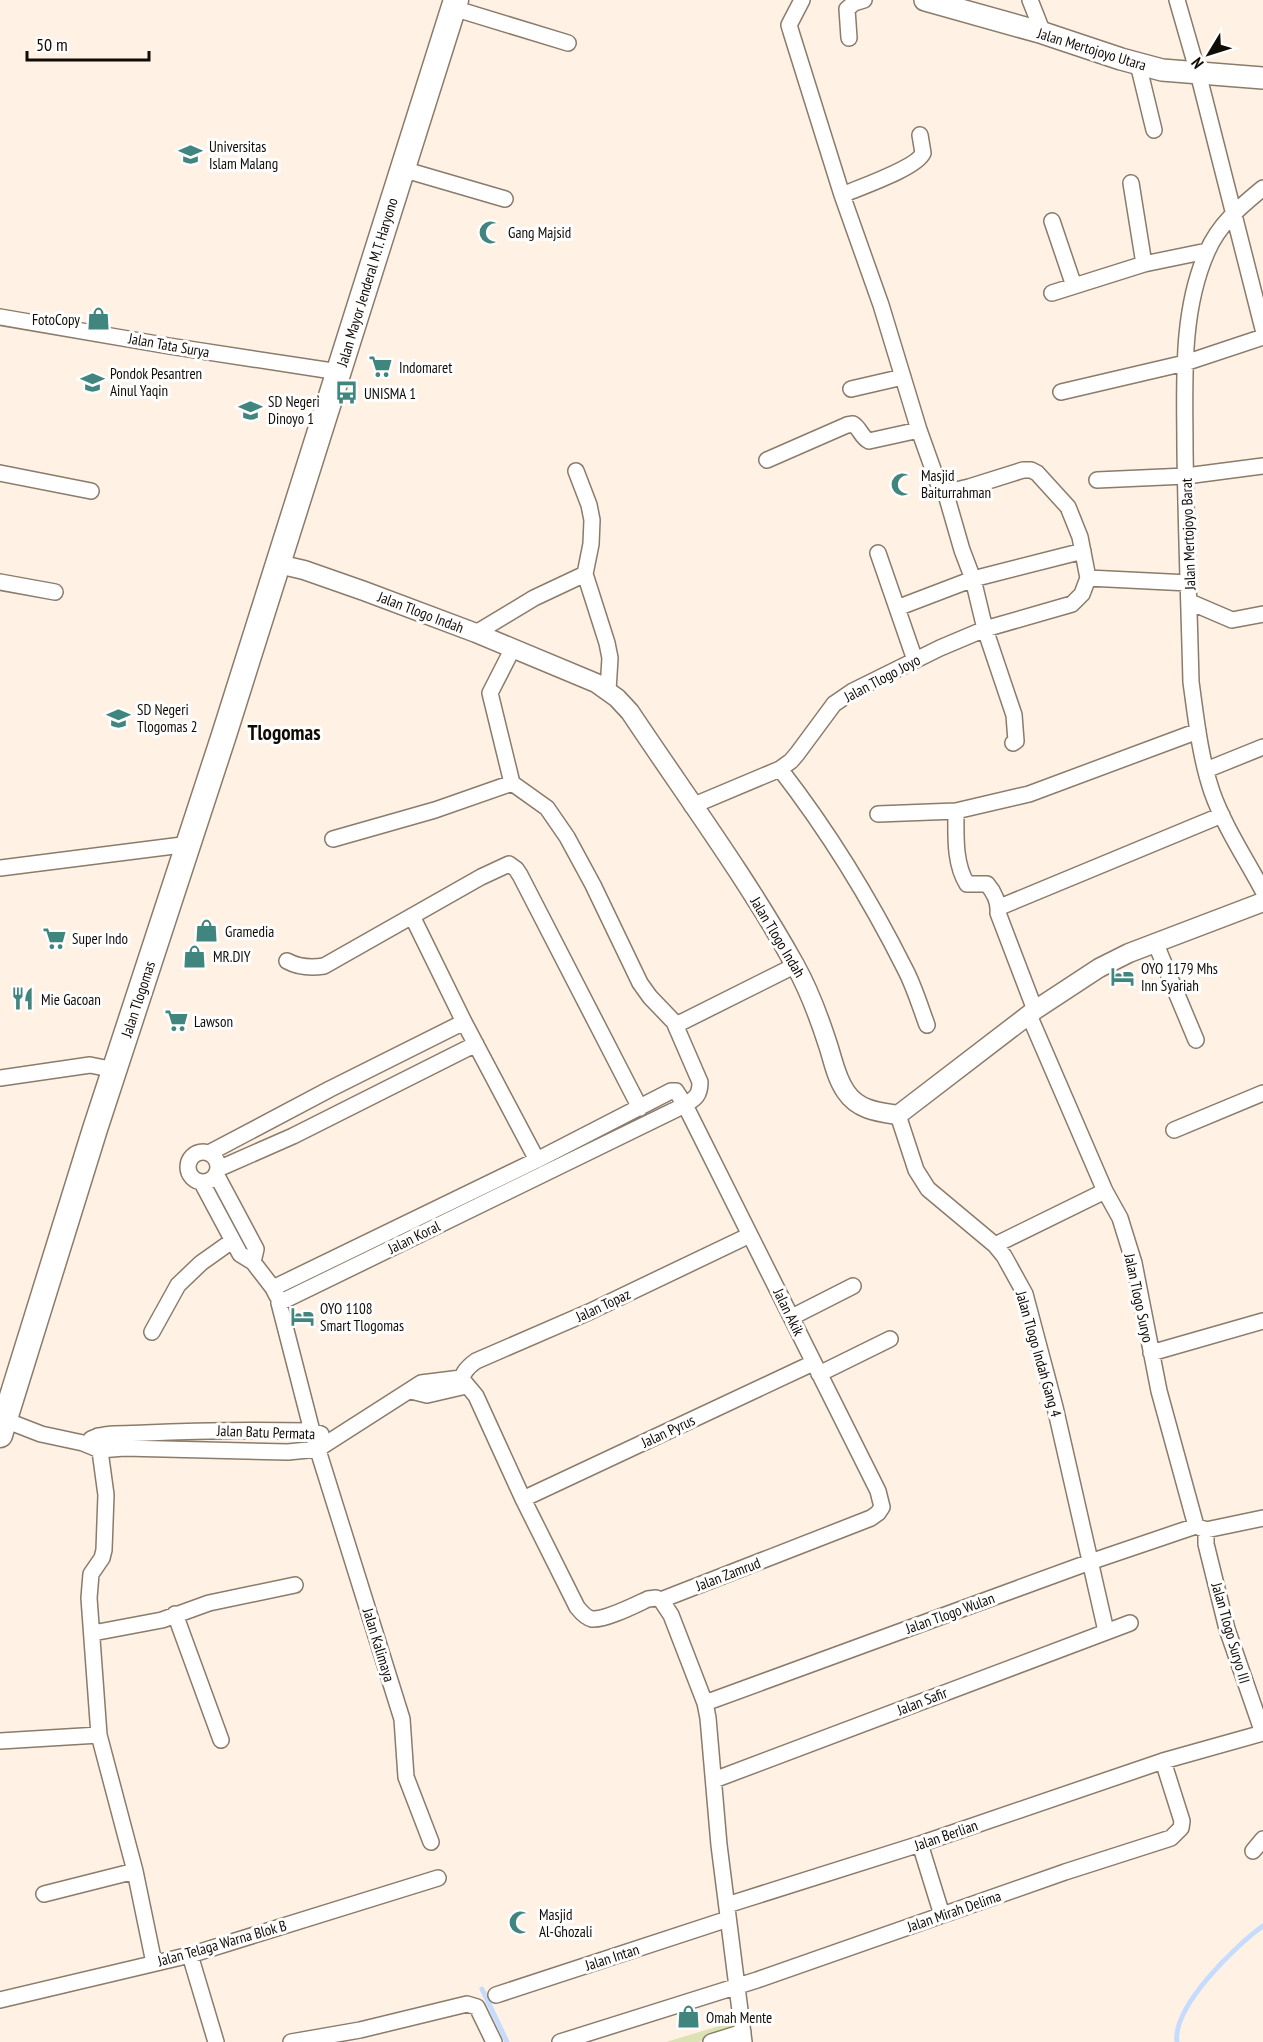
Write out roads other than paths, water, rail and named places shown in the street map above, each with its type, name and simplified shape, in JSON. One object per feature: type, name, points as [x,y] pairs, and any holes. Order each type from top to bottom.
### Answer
[{"type":"main road","name":"Jalan Mertojoyo Utara","points":[[925,0],[1162,70],[1263,78]]},
{"type":"main road","name":"Jalan Mayor Jenderal M.T. Haryono","points":[[278,564],[454,4]]},
{"type":"main road","name":"Jalan Tlogomas","points":[[7,1426],[115,1070],[190,844],[278,564]]},
{"type":"street","points":[[802,0],[789,25],[842,195],[881,305],[939,486],[947,492],[1023,470],[1031,470],[1043,479],[1068,507],[1080,537],[1088,578],[1189,583]]},
{"type":"street","points":[[849,38],[847,9],[854,3],[864,0]]},
{"type":"street","points":[[1030,0],[1042,33]]},
{"type":"street","points":[[1177,0],[1198,73],[1263,329]]},
{"type":"street","points":[[454,4],[568,43]]},
{"type":"street","points":[[1138,64],[1154,130]]},
{"type":"street","points":[[842,195],[920,160],[923,153],[920,135]]},
{"type":"street","points":[[402,168],[504,199]]},
{"type":"street","points":[[1131,183],[1144,264]]},
{"type":"street","name":"Jalan Mertojoyo Barat","points":[[1263,188],[1234,211],[1220,228],[1207,251],[1195,286],[1185,363],[1191,682],[1198,731],[1212,792],[1263,891]]},
{"type":"street","points":[[1052,221],[1074,286]]},
{"type":"street","points":[[1052,293],[1144,264],[1207,251]]},
{"type":"street","name":"Jalan Tata Surya","points":[[0,317],[339,372]]},
{"type":"street","points":[[1060,392],[1185,363],[1263,337]]},
{"type":"street","points":[[851,389],[903,377]]},
{"type":"street","points":[[767,460],[847,425],[853,424],[869,441],[920,430]]},
{"type":"street","points":[[1097,480],[1186,476],[1263,466]]},
{"type":"street","points":[[576,471],[592,520],[591,544],[585,574],[610,658],[608,690]]},
{"type":"street","points":[[0,473],[91,491]]},
{"type":"street","points":[[947,492],[962,550],[973,579],[985,629],[1014,715],[1016,738],[1013,743]]},
{"type":"street","points":[[897,608],[973,579],[1083,551]]},
{"type":"street","points":[[878,553],[915,660]]},
{"type":"street","name":"Jalan Tlogo Indah","points":[[278,564],[304,570],[416,610],[513,648],[608,690],[630,712],[736,869],[796,965],[812,997],[838,1077],[846,1093],[857,1104],[868,1109],[898,1115]]},
{"type":"street","points":[[476,633],[534,598],[585,574]]},
{"type":"street","name":"Jalan Tlogo Joyo","points":[[692,806],[780,769],[791,762],[827,712],[842,698],[915,660],[985,629],[1072,604],[1082,594],[1088,578]]},
{"type":"street","points":[[0,582],[55,592]]},
{"type":"street","points":[[1190,602],[1232,620],[1263,614]]},
{"type":"street","points":[[273,1288],[537,1160],[671,1091],[676,1091],[685,1105],[697,1098],[700,1091],[700,1082],[676,1025],[640,983],[567,837],[546,808],[512,783],[490,693],[513,648]]},
{"type":"street","points":[[878,814],[956,811],[1029,794],[1198,731]]},
{"type":"street","points":[[1206,770],[1263,747]]},
{"type":"street","points":[[780,769],[818,821],[859,886],[906,970],[927,1024]]},
{"type":"street","points":[[333,839],[435,810],[512,783]]},
{"type":"street","points":[[956,811],[956,845],[964,879],[967,884],[987,884],[1000,907],[1222,815]]},
{"type":"street","points":[[0,868],[190,844]]},
{"type":"street","points":[[287,961],[293,965],[312,968],[324,966],[481,877],[509,864],[520,875],[640,1108]]},
{"type":"street","points":[[898,1115],[1032,1012],[1099,969],[1155,942],[1263,902]]},
{"type":"street","name":"Jalan Tlogo Suryo","points":[[1000,907],[998,913],[1032,1012],[1105,1191],[1120,1218],[1134,1263],[1151,1353],[1176,1455],[1201,1528]]},
{"type":"street","points":[[412,916],[464,1022],[537,1160]]},
{"type":"street","points":[[1155,942],[1196,1040]]},
{"type":"street","points":[[676,1025],[796,965]]},
{"type":"street","points":[[209,1153],[464,1022]]},
{"type":"street","points":[[202,1183],[208,1181],[217,1172],[476,1044]]},
{"type":"street","points":[[0,1078],[90,1065],[115,1070]]},
{"type":"street","points":[[330,1089],[341,1111]]},
{"type":"street","points":[[1174,1130],[1263,1093]]},
{"type":"street","name":"Jalan Akik","points":[[685,1105],[879,1491],[882,1507],[871,1518]]},
{"type":"street","name":"Jalan Koral","points":[[279,1303],[685,1105]]},
{"type":"street","name":"Jalan Tlogo Indah Gang 4","points":[[898,1115],[916,1170],[928,1189],[995,1245],[1004,1256],[1025,1294],[1055,1407],[1106,1631]]},
{"type":"street","points":[[253,1262],[256,1249],[217,1172],[217,1161],[209,1153],[203,1151],[196,1153],[188,1162],[190,1175],[202,1183],[240,1254],[253,1262],[273,1288],[318,1449]]},
{"type":"street","points":[[995,1245],[1105,1191]]},
{"type":"street","name":"Jalan Topaz","points":[[463,1384],[464,1371],[476,1361],[589,1312],[750,1235]]},
{"type":"street","points":[[152,1332],[178,1285],[201,1263],[232,1241]]},
{"type":"street","points":[[792,1317],[853,1286]]},
{"type":"street","points":[[1151,1353],[1263,1321]]},
{"type":"street","name":"Jalan Pyrus","points":[[523,1499],[816,1369],[890,1339]]},
{"type":"street","points":[[336,1439],[424,1382],[463,1384],[476,1396],[523,1499]]},
{"type":"street","name":"Jalan Batu Permata","points":[[7,1426],[83,1443],[207,1430],[312,1431],[336,1439]]},
{"type":"street","name":"Jalan Batu Permata","points":[[99,1443],[124,1448],[288,1452],[318,1449],[336,1439]]},
{"type":"street","points":[[99,1443],[106,1495],[104,1550],[102,1558],[91,1574],[88,1598],[93,1633],[99,1735],[135,1871],[154,1963]]},
{"type":"street","name":"Jalan Kalimaya","points":[[318,1449],[402,1719],[406,1777],[431,1842]]},
{"type":"street","name":"Jalan Zamrud","points":[[523,1499],[577,1607],[592,1619],[602,1618],[648,1599],[661,1600],[871,1518]]},
{"type":"street","points":[[1201,1528],[1263,1518]]},
{"type":"street","name":"Jalan Tlogo Wulan","points":[[705,1703],[1090,1562],[1201,1528]]},
{"type":"street","name":"Jalan Tlogo Suryo III","points":[[1201,1528],[1227,1629],[1263,1733]]},
{"type":"street","points":[[93,1633],[162,1620],[209,1603],[295,1585]]},
{"type":"street","points":[[661,1600],[671,1615],[705,1703],[719,1845],[744,2037],[711,2042]]},
{"type":"street","points":[[175,1614],[221,1740]]},
{"type":"street","name":"Jalan Safir","points":[[714,1780],[1130,1623]]},
{"type":"street","name":"Jalan Berlian","points":[[728,1912],[1163,1761],[1263,1733]]},
{"type":"street","points":[[6,1741],[99,1735]]},
{"type":"street","name":"Jalan Mirah Delima","points":[[560,2042],[737,1986],[1065,1872],[1171,1838],[1181,1828],[1182,1821],[1163,1761]]},
{"type":"street","points":[[1252,1851],[1263,1839]]},
{"type":"street","points":[[920,1844],[942,1915]]},
{"type":"street","points":[[44,1894],[135,1871]]},
{"type":"street","name":"Jalan Telaga Warna Blok B","points":[[2,2000],[190,1955],[438,1878]]},
{"type":"street","name":"Jalan Intan","points":[[496,1995],[728,1912]]},
{"type":"street","points":[[190,1955],[216,2042]]},
{"type":"street","points":[[291,2042],[360,2030],[467,2004],[477,2007],[494,2042]]},
{"type":"waterway","points":[[1177,2042],[1178,2028],[1195,1995],[1237,1947],[1263,1926]]},
{"type":"waterway","points":[[482,1989],[507,2042]]},
{"type":"place","name":"Universitas Islam Malang","points":[[191,155]]},
{"type":"place","name":"Gang Majsid","points":[[490,232]]},
{"type":"place","name":"FotoCopy","points":[[98,319]]},
{"type":"place","name":"Indomaret","points":[[381,367]]},
{"type":"place","name":"Pondok Pesantren Ainul Yaqin","points":[[92,382]]},
{"type":"place","name":"UNISMA 1","points":[[346,393]]},
{"type":"place","name":"SD Negeri Dinoyo 1","points":[[250,410]]},
{"type":"place","name":"Masjid Baiturrahman","points":[[903,484]]},
{"type":"place","name":"SD Negeri Tlogomas 2","points":[[119,718]]},
{"type":"place","name":"Gramedia","points":[[207,931]]},
{"type":"place","name":"Super Indo","points":[[54,938]]},
{"type":"place","name":"MR.DIY","points":[[195,956]]},
{"type":"place","name":"OYO 1179 Mhs Inn Syariah","points":[[1123,977]]},
{"type":"place","name":"Mie Gacoan","points":[[23,999]]},
{"type":"place","name":"Lawson","points":[[176,1021]]},
{"type":"place","name":"OYO 1108 Smart Tlogomas","points":[[302,1317]]},
{"type":"place","name":"Masjid Al-Ghozali","points":[[521,1923]]},
{"type":"place","name":"Omah Mente","points":[[688,2017]]},
{"type":"district","name":"Tlogomas","points":[[284,732]]}]
